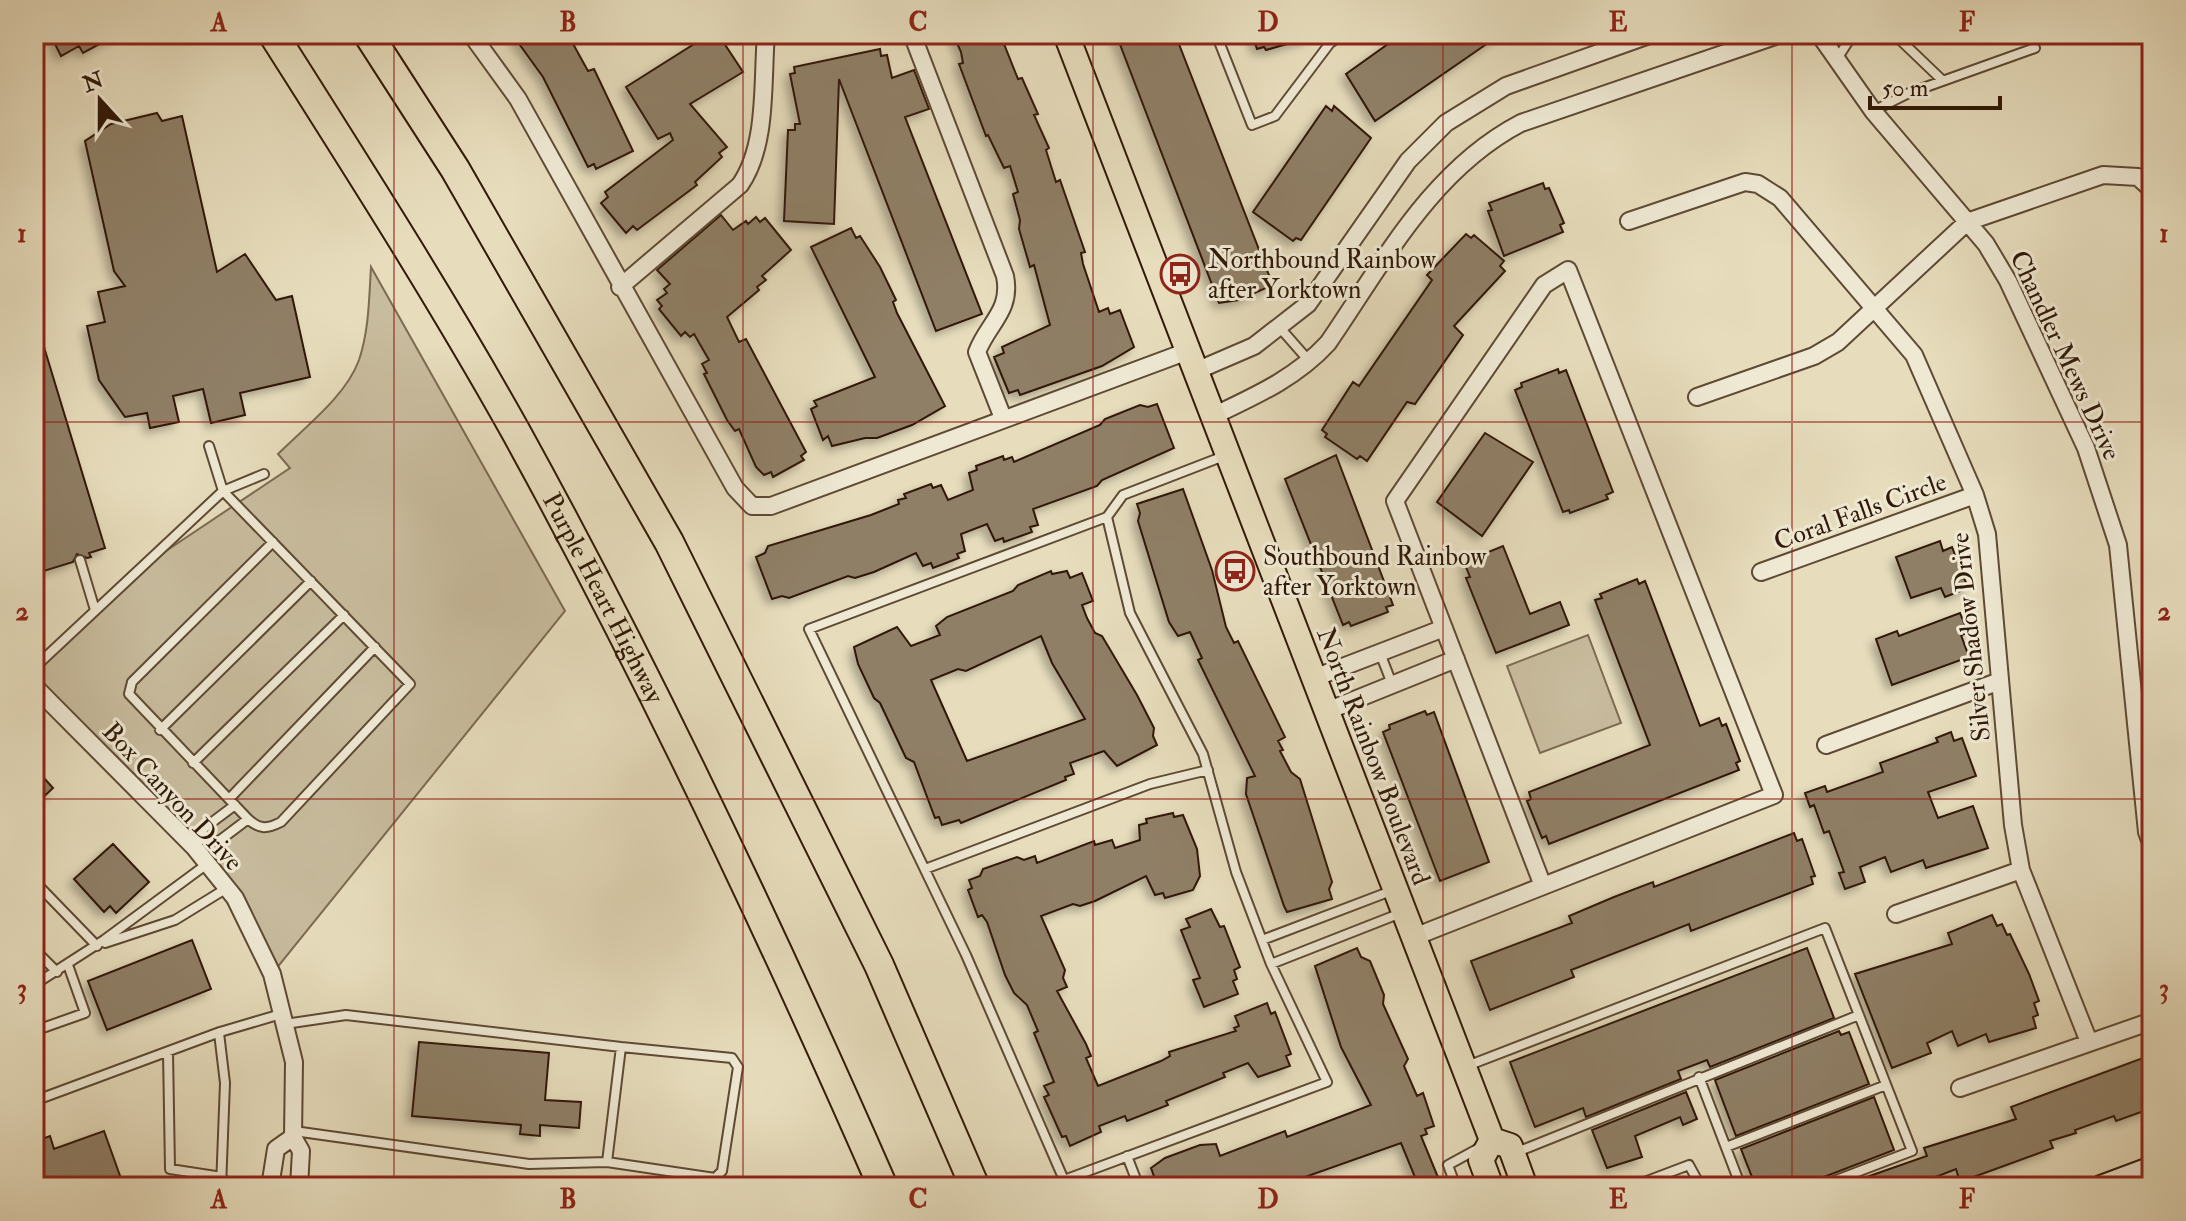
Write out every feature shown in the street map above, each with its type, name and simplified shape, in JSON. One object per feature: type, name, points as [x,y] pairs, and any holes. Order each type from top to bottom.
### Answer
[{"type":"highway","name":"Purple Heart Highway","points":[[273,34],[420,267],[602,591],[797,989],[883,1187]]},
{"type":"highway","points":[[368,34],[455,169],[669,542],[879,965],[975,1187]]},
{"type":"main road","name":"North Rainbow Boulevard","points":[[1066,34],[1464,1067],[1525,1187]]},
{"type":"main road","name":"North Rainbow Boulevard","points":[[1491,1187],[1481,1160],[1502,1147]]},
{"type":"main road","points":[[2101,1187],[2152,1168]]},
{"type":"street","points":[[471,34],[518,99],[620,287],[735,488],[752,506],[771,506],[1003,418],[1192,361],[1254,346],[1281,329],[1308,304],[1408,161],[1446,123],[1506,86],[1652,34]]},
{"type":"street","points":[[620,287],[740,185],[748,174],[757,144],[766,34]]},
{"type":"street","points":[[912,34],[1005,276],[1007,300],[1003,312],[977,352],[1003,418]]},
{"type":"street","points":[[1213,416],[1262,393],[1310,363],[1328,343],[1430,196],[1487,141],[1521,123],[1781,34]]},
{"type":"street","name":"Chandler Mews Drive","points":[[1819,34],[1873,111],[1986,244],[2008,281],[2086,448],[2118,545],[2147,832],[2152,846]]},
{"type":"street","points":[[1697,397],[1814,356],[1838,342],[1967,222],[2103,175],[2138,177],[2152,190]]},
{"type":"street","name":"Silver Shadow Drive","points":[[1629,221],[1745,182],[1758,184],[1780,198],[1914,355],[1975,495],[1993,569],[2013,825],[2021,870],[2089,1042]]},
{"type":"street","points":[[1414,937],[1774,795],[1568,270],[1544,285],[1395,501],[1543,886]]},
{"type":"street","name":"Coral Falls Circle","points":[[1761,572],[1975,495]]},
{"type":"street","points":[[1314,678],[1444,628]]},
{"type":"street","points":[[1327,711],[1456,659]]},
{"type":"street","points":[[1826,745],[2000,681]]},
{"type":"street","name":"Box Canyon Drive","points":[[34,686],[198,843],[208,864],[227,888],[272,974],[284,1019],[294,1062],[293,1134],[301,1151],[299,1187]]},
{"type":"street","points":[[1896,914],[2021,870]]},
{"type":"street","points":[[1960,1088],[2152,1021]]},
{"type":"street","points":[[270,1187],[276,1149],[293,1134]]},
{"type":"lane","points":[[1216,34],[1252,125],[1275,116],[1330,43],[1343,34]]},
{"type":"lane","points":[[1836,60],[1853,34]]},
{"type":"lane","points":[[1894,34],[1942,80]]},
{"type":"lane","points":[[1873,111],[1942,80],[2035,48]]},
{"type":"lane","points":[[1281,329],[1310,363]]},
{"type":"lane","points":[[209,446],[223,491],[273,542],[344,615],[410,684],[281,822],[267,829],[257,827],[248,819],[129,694],[132,682],[273,542]]},
{"type":"lane","points":[[1107,517],[1130,613],[1208,770],[1236,872],[1271,964],[1327,1082],[1064,1180],[999,1027],[809,629],[1107,517],[1123,495],[1228,454]]},
{"type":"lane","points":[[34,668],[223,491],[264,474]]},
{"type":"lane","points":[[80,560],[95,610]]},
{"type":"lane","points":[[160,730],[311,581]]},
{"type":"lane","points":[[193,763],[344,615]]},
{"type":"lane","points":[[248,819],[219,841],[198,843],[203,829],[232,802],[375,647]]},
{"type":"lane","points":[[1380,653],[1392,684]]},
{"type":"lane","points":[[925,869],[1150,784],[1208,770]]},
{"type":"lane","points":[[34,985],[97,946],[208,864]]},
{"type":"lane","points":[[34,881],[97,946]]},
{"type":"lane","points":[[97,946],[175,920],[227,888]]},
{"type":"lane","points":[[1262,940],[1400,901]]},
{"type":"lane","points":[[1271,964],[1400,901]]},
{"type":"lane","points":[[1464,1067],[1825,928],[1912,1151],[1818,1187]]},
{"type":"lane","points":[[34,949],[57,972]]},
{"type":"lane","points":[[34,1031],[85,1013],[68,965]]},
{"type":"lane","points":[[34,1101],[219,1033],[284,1019],[346,1015],[732,1058],[738,1067],[722,1171],[715,1178],[607,1162],[529,1164],[293,1134]]},
{"type":"lane","points":[[1456,1187],[1448,1165],[1699,1077],[1859,1015]]},
{"type":"lane","points":[[168,1052],[170,1169],[221,1182],[225,1083],[219,1033]]},
{"type":"lane","points":[[607,1162],[621,1047]]},
{"type":"lane","points":[[1699,1077],[1741,1187]]},
{"type":"lane","points":[[1726,1147],[1886,1085]]},
{"type":"lane","points":[[1127,1156],[1139,1187]]},
{"type":"lane","points":[[1631,1187],[1689,1165],[1693,1167],[1701,1187]]},
{"type":"shaded area","points":[[371,267],[565,611],[272,974],[235,898],[34,686],[34,668],[160,555],[290,468],[278,454],[335,398],[359,360],[367,326]]},
{"type":"shaded area","points":[[1588,635],[1621,723],[1540,753],[1507,666]]},
{"type":"building","points":[[50,34],[118,34],[83,53],[79,46],[61,56]]},
{"type":"building","points":[[512,34],[581,34],[572,42],[588,71],[594,69],[633,151],[596,169],[594,164],[588,167],[543,77]]},
{"type":"building","points":[[710,34],[718,34],[743,72],[690,104],[727,147],[719,153],[722,157],[695,182],[697,185],[637,230],[633,226],[626,233],[601,203],[608,197],[605,192],[673,140],[670,133],[658,139],[626,87]]},
{"type":"building","points":[[953,34],[1000,34],[1018,79],[1022,78],[1038,114],[1034,115],[1049,148],[1046,150],[1056,182],[1060,180],[1085,252],[1081,253],[1083,264],[1099,312],[1108,308],[1110,314],[1120,310],[1134,347],[1102,366],[1020,395],[1018,390],[1009,393],[994,357],[1004,353],[1002,347],[1050,325],[1034,265],[1030,267],[1019,229],[1020,220],[1013,194],[1018,192],[1010,166],[1004,168],[986,136],[959,64],[963,63],[961,52]]},
{"type":"building","points":[[1116,34],[1175,34],[1272,283],[1266,288],[1239,300],[1219,303]]},
{"type":"building","points":[[1252,34],[1308,34],[1308,38],[1266,50],[1264,47],[1257,49]]},
{"type":"building","points":[[1402,34],[1501,34],[1375,121],[1346,74]]},
{"type":"building","points":[[880,49],[881,56],[887,55],[892,78],[914,70],[929,109],[905,117],[982,314],[936,331],[839,79],[834,224],[784,221],[788,130],[795,130],[795,124],[800,124],[790,74],[795,73],[794,67]]},
{"type":"building","points":[[1326,106],[1332,111],[1334,106],[1371,138],[1301,240],[1296,238],[1293,241],[1253,212]]},
{"type":"building","points":[[157,113],[162,121],[182,116],[217,272],[245,254],[276,300],[292,296],[310,377],[240,393],[245,415],[211,423],[203,389],[173,396],[179,422],[150,428],[147,413],[125,417],[99,380],[87,326],[105,322],[98,292],[125,286],[114,271],[85,141],[111,124]]},
{"type":"building","points":[[1543,183],[1545,189],[1549,188],[1564,223],[1560,225],[1563,232],[1504,256],[1488,211],[1492,210],[1489,203]]},
{"type":"building","points":[[721,215],[733,230],[756,217],[760,222],[765,218],[791,250],[762,276],[766,280],[757,287],[759,290],[727,317],[739,342],[746,339],[806,452],[801,456],[804,460],[773,477],[771,472],[764,475],[756,467],[739,429],[735,431],[727,420],[704,374],[707,373],[702,364],[709,360],[694,334],[690,337],[685,332],[681,336],[659,309],[662,306],[657,300],[667,293],[664,289],[670,284],[657,270]]},
{"type":"building","points":[[851,228],[856,238],[860,236],[880,267],[896,300],[893,302],[897,313],[945,406],[912,425],[877,438],[832,446],[828,436],[823,440],[811,409],[817,406],[814,401],[875,377],[811,247]]},
{"type":"building","points":[[1466,234],[1471,238],[1474,235],[1504,261],[1500,266],[1505,271],[1454,326],[1463,335],[1415,404],[1407,402],[1367,461],[1360,456],[1357,459],[1325,437],[1327,434],[1322,430],[1353,382],[1359,386],[1432,280],[1427,275]]},
{"type":"building","points":[[37,324],[105,548],[89,553],[91,557],[87,558],[77,554],[73,562],[34,574],[34,325]]},
{"type":"building","points":[[1558,369],[1559,373],[1566,370],[1613,492],[1606,495],[1608,499],[1570,513],[1569,510],[1563,512],[1515,390],[1522,387],[1521,383]]},
{"type":"building","points":[[1157,404],[1174,448],[1102,480],[1097,486],[1033,509],[1038,525],[1030,527],[1032,532],[1004,542],[1003,538],[995,541],[987,524],[961,534],[965,551],[957,554],[959,558],[933,568],[931,563],[923,566],[916,553],[874,572],[855,578],[848,576],[789,598],[782,596],[772,599],[756,557],[765,553],[768,546],[871,515],[899,504],[898,500],[906,498],[904,494],[931,484],[933,488],[941,485],[948,500],[973,490],[969,473],[977,470],[976,466],[1003,456],[1004,460],[1012,457],[1014,462],[1100,425],[1105,419],[1140,405],[1148,407]]},
{"type":"building","points":[[1485,433],[1533,462],[1482,536],[1437,502]]},
{"type":"building","points":[[1336,455],[1393,605],[1386,607],[1388,612],[1351,626],[1349,622],[1343,625],[1285,479]]},
{"type":"building","points":[[1183,489],[1212,570],[1226,627],[1234,643],[1238,641],[1285,737],[1278,741],[1283,750],[1280,751],[1291,772],[1300,779],[1332,882],[1329,889],[1332,899],[1287,912],[1246,794],[1247,778],[1255,776],[1198,660],[1202,658],[1190,632],[1178,636],[1169,622],[1138,521],[1140,513],[1137,504]]},
{"type":"building","points":[[1940,541],[1943,551],[1952,547],[1968,588],[1945,597],[1941,588],[1911,598],[1896,557]]},
{"type":"building","points":[[1503,546],[1530,614],[1560,602],[1569,625],[1496,653],[1466,578],[1470,577],[1464,562]]},
{"type":"building","points":[[1051,571],[1052,574],[1067,571],[1070,578],[1082,573],[1093,601],[1082,605],[1087,618],[1095,633],[1102,636],[1137,695],[1154,728],[1157,745],[1117,766],[1104,751],[1070,763],[1074,774],[1065,777],[1066,780],[961,823],[959,820],[942,825],[939,817],[935,818],[914,762],[906,758],[880,703],[874,698],[858,664],[854,647],[897,627],[911,646],[940,635],[936,626],[947,617],[1013,591],[1018,585]],"holes":[[[1041,636],[1052,663],[1085,719],[967,761],[931,680],[958,669],[966,671]]]},
{"type":"building","points":[[1637,579],[1639,584],[1645,581],[1700,726],[1719,718],[1722,726],[1726,724],[1740,761],[1736,763],[1739,770],[1549,844],[1546,836],[1542,838],[1527,801],[1531,799],[1529,792],[1650,745],[1595,600],[1602,598],[1600,594]]},
{"type":"building","points":[[1960,613],[1968,633],[1961,635],[1969,657],[1892,685],[1876,639],[1897,631],[1899,636]]},
{"type":"building","points":[[1425,711],[1427,715],[1434,712],[1489,862],[1440,881],[1383,732],[1390,729],[1389,725]]},
{"type":"building","points":[[1951,732],[1954,741],[1962,738],[1976,776],[1928,792],[1938,818],[1973,806],[1988,848],[1926,868],[1923,860],[1891,872],[1885,857],[1860,867],[1865,882],[1845,889],[1839,873],[1844,872],[1829,831],[1824,833],[1814,805],[1810,807],[1805,793],[1825,786],[1827,792],[1883,772],[1880,763],[1938,742],[1936,738]]},
{"type":"building","points":[[34,767],[53,788],[34,806]]},
{"type":"building","points":[[1173,813],[1174,817],[1183,815],[1197,849],[1200,876],[1193,890],[1165,898],[1163,893],[1155,895],[1146,876],[1095,901],[1080,906],[1073,904],[1041,916],[1065,970],[1063,978],[1067,987],[1057,991],[1086,1044],[1091,1056],[1086,1058],[1098,1086],[1161,1061],[1170,1056],[1169,1052],[1236,1031],[1234,1028],[1239,1026],[1235,1016],[1267,1003],[1271,1014],[1275,1012],[1291,1054],[1286,1056],[1290,1066],[1258,1077],[1248,1063],[1223,1073],[1225,1077],[1166,1101],[1168,1105],[1127,1121],[1125,1116],[1099,1126],[1101,1132],[1070,1146],[1066,1136],[1062,1137],[1044,1097],[1049,1095],[1044,1086],[1054,1082],[1034,1033],[1038,1031],[1027,1005],[1014,993],[1005,975],[987,922],[982,915],[978,917],[968,890],[972,888],[969,880],[980,876],[983,869],[1017,857],[1024,860],[1035,856],[1037,863],[1094,841],[1095,845],[1112,840],[1115,848],[1140,840],[1139,825],[1147,823],[1146,819]]},
{"type":"building","points":[[1794,833],[1797,841],[1802,839],[1815,876],[1811,877],[1813,884],[1691,931],[1689,924],[1571,970],[1574,977],[1490,1010],[1471,961],[1572,923],[1569,916],[1614,897],[1653,882],[1654,887]]},
{"type":"building","points":[[113,844],[149,882],[116,913],[110,906],[104,912],[74,879]]},
{"type":"building","points":[[1211,909],[1220,927],[1224,926],[1240,967],[1234,970],[1237,979],[1233,981],[1238,994],[1204,1007],[1193,980],[1200,978],[1181,930],[1190,927],[1186,919]]},
{"type":"building","points":[[1992,915],[1997,926],[2002,924],[2007,935],[2010,934],[2029,974],[2039,1001],[2034,1003],[2038,1015],[2033,1017],[2036,1028],[1989,1042],[1986,1034],[1958,1046],[1952,1031],[1927,1043],[1931,1053],[1892,1068],[1855,974],[1952,944],[1948,933]]},
{"type":"building","points":[[192,940],[211,989],[107,1030],[88,981]]},
{"type":"building","points":[[1357,948],[1361,957],[1370,961],[1384,995],[1383,1004],[1408,1059],[1404,1066],[1417,1096],[1423,1093],[1434,1126],[1425,1129],[1427,1134],[1421,1136],[1442,1187],[1419,1187],[1401,1143],[1302,1178],[1306,1187],[1158,1187],[1151,1168],[1165,1158],[1200,1145],[1216,1144],[1220,1156],[1285,1131],[1287,1137],[1371,1105],[1341,1047],[1315,966]]},
{"type":"building","points":[[1807,948],[1834,1018],[1710,1067],[1707,1060],[1678,1071],[1681,1079],[1586,1117],[1583,1108],[1535,1127],[1510,1062]]},
{"type":"building","points":[[1839,1031],[1841,1035],[1849,1032],[1869,1084],[1736,1136],[1715,1080]]},
{"type":"building","points":[[419,1042],[549,1053],[545,1100],[581,1102],[579,1128],[540,1125],[540,1136],[520,1134],[521,1125],[412,1116]]},
{"type":"building","points":[[2143,1058],[2147,1067],[2152,1065],[2152,1106],[2141,1112],[2116,1121],[2114,1116],[2075,1130],[2076,1133],[2050,1141],[2053,1148],[1960,1182],[1956,1169],[1910,1187],[1838,1187],[1927,1156],[1924,1148],[2016,1119],[2011,1107]]},
{"type":"building","points":[[1686,1092],[1697,1119],[1683,1125],[1680,1117],[1635,1136],[1642,1157],[1607,1168],[1592,1130]]},
{"type":"building","points":[[1874,1097],[1894,1150],[1816,1180],[1811,1187],[1756,1187],[1741,1149]]},
{"type":"building","points":[[104,1131],[124,1187],[34,1187],[34,1142],[50,1136],[54,1149]]},
{"type":"place","name":"Northbound Rainbow after Yorktown","points":[[1180,274]]},
{"type":"place","name":"Southbound Rainbow after Yorktown","points":[[1235,571]]}]
